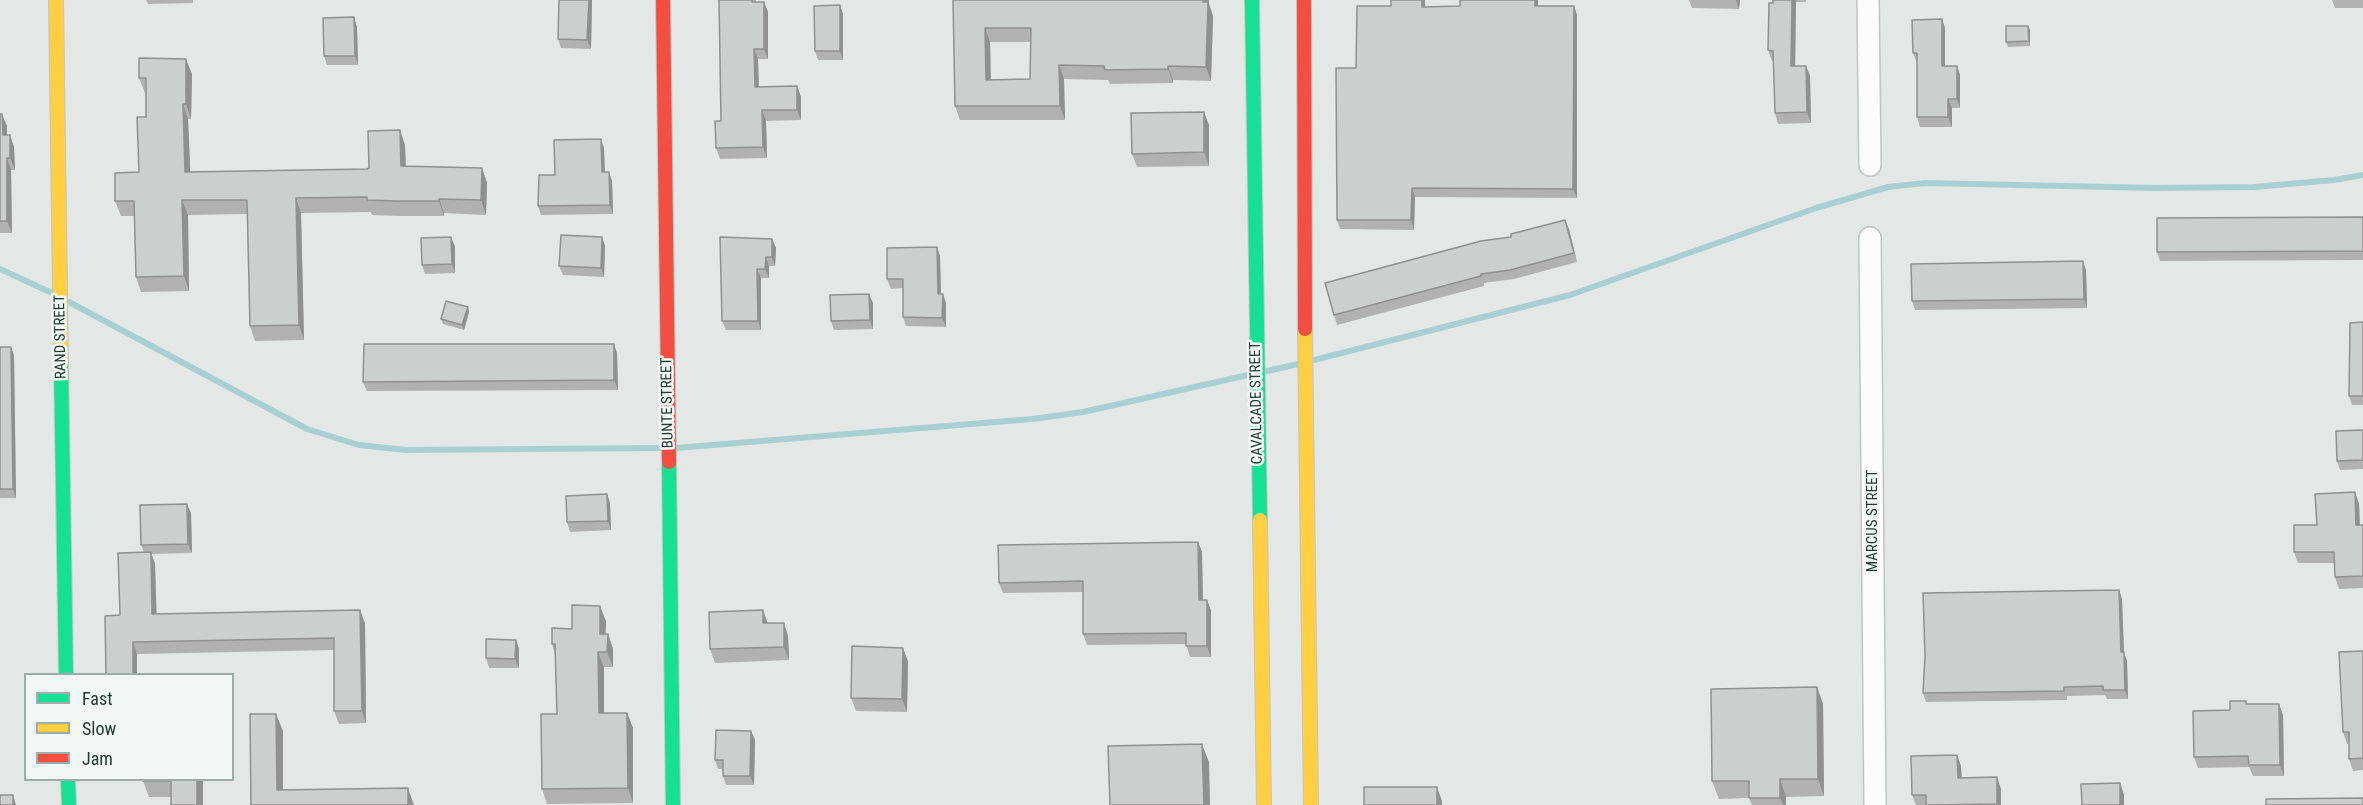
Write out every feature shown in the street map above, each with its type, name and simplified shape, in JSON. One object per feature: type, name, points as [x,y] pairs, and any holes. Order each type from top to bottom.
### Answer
[{"type":"main road","name":"RAND STREET","points":[[57,0],[66,673]]},
{"type":"main road","name":"BUNTE STREET","points":[[663,0],[673,805]]},
{"type":"main road","name":"CAVALCADE STREET","points":[[1252,0],[1260,208],[1257,391],[1267,583],[1264,805]]},
{"type":"main road","points":[[1304,0],[1299,206],[1305,345],[1302,582],[1311,805]]},
{"type":"main road","points":[[69,781],[69,805]]},
{"type":"street","points":[[1868,0],[1870,165]]},
{"type":"street","name":"MARCUS STREET","points":[[1870,238],[1875,805]]},
{"type":"building","points":[[559,0],[589,0],[587,40],[558,39]]},
{"type":"building","points":[[719,0],[764,2],[764,49],[754,49],[755,87],[797,86],[797,110],[762,110],[763,147],[716,148],[715,121],[721,121]]},
{"type":"building","points":[[953,0],[1203,0],[1203,2],[1208,2],[1206,67],[1168,66],[1168,69],[1105,70],[1104,66],[1059,65],[1060,106],[955,106]],"holes":[[[985,28],[1031,28],[1030,79],[986,80]]]},
{"type":"building","points":[[1391,0],[1422,0],[1422,7],[1460,6],[1460,0],[1535,0],[1535,6],[1574,6],[1573,189],[1412,188],[1411,220],[1337,220],[1336,68],[1356,68],[1357,6],[1391,6]]},
{"type":"building","points":[[1773,0],[1792,0],[1791,66],[1806,66],[1807,112],[1775,113],[1773,51],[1768,50],[1769,3],[1773,3]]},
{"type":"building","points":[[840,5],[840,51],[815,51],[814,6]]},
{"type":"building","points":[[354,17],[355,56],[324,56],[323,18]]},
{"type":"building","points":[[1942,19],[1942,66],[1957,66],[1957,99],[1948,99],[1948,117],[1917,117],[1917,53],[1913,53],[1912,20]]},
{"type":"building","points":[[2006,26],[2028,26],[2029,41],[2006,42]]},
{"type":"building","points":[[139,58],[186,59],[186,104],[183,104],[185,172],[367,169],[369,168],[368,131],[400,130],[401,166],[482,168],[481,200],[396,201],[367,200],[367,197],[296,198],[299,325],[250,326],[247,200],[182,200],[184,276],[136,277],[134,201],[115,201],[115,173],[139,172],[137,117],[146,117],[146,78],[139,78]]},
{"type":"building","points":[[1204,112],[1204,152],[1132,154],[1131,113]]},
{"type":"building","points":[[0,114],[2,114],[3,135],[10,135],[10,158],[7,158],[7,221],[0,221]]},
{"type":"building","points":[[601,139],[602,172],[609,172],[610,205],[538,206],[539,175],[555,175],[554,140]]},
{"type":"building","points":[[2363,217],[2363,251],[2157,252],[2157,218]]},
{"type":"building","points":[[1565,220],[1574,253],[1510,270],[1481,274],[1481,276],[1334,315],[1325,283],[1481,241],[1511,237],[1511,234]]},
{"type":"building","points":[[561,235],[602,237],[601,268],[559,266]]},
{"type":"building","points":[[451,237],[452,264],[422,265],[421,238]]},
{"type":"building","points":[[720,237],[772,239],[772,257],[766,257],[765,269],[757,269],[758,321],[722,321]]},
{"type":"building","points":[[937,247],[938,294],[943,294],[942,318],[903,317],[903,279],[887,279],[887,248]]},
{"type":"building","points":[[2083,261],[2084,299],[1912,301],[1911,264]]},
{"type":"building","points":[[869,294],[870,320],[831,321],[830,295]]},
{"type":"building","points":[[446,301],[468,307],[462,325],[441,319]]},
{"type":"building","points":[[2363,322],[2363,396],[2349,396],[2350,323]]},
{"type":"building","points":[[364,344],[614,344],[614,380],[363,382]]},
{"type":"building","points":[[0,347],[11,347],[13,489],[0,489]]},
{"type":"building","points":[[2363,430],[2363,460],[2337,461],[2336,431]]},
{"type":"building","points":[[2355,492],[2356,525],[2363,525],[2363,576],[2335,577],[2334,552],[2294,552],[2294,525],[2317,525],[2315,494]]},
{"type":"building","points":[[607,494],[608,521],[567,522],[566,496]]},
{"type":"building","points":[[187,504],[188,544],[141,545],[140,505]]},
{"type":"building","points":[[1198,542],[1199,600],[1207,600],[1207,646],[1186,646],[1186,633],[1083,634],[1083,581],[999,583],[998,545]]},
{"type":"building","points":[[151,552],[152,614],[360,610],[362,711],[334,711],[334,638],[133,642],[133,673],[106,673],[105,616],[120,615],[118,553]]},
{"type":"building","points":[[2119,590],[2125,690],[2103,690],[2103,686],[2064,687],[2064,691],[1923,693],[1925,656],[1923,593]]},
{"type":"building","points":[[572,605],[600,606],[600,634],[608,634],[607,652],[598,652],[599,713],[627,713],[628,788],[542,789],[541,714],[557,714],[555,644],[552,644],[552,628],[572,629]]},
{"type":"building","points":[[763,610],[763,623],[784,623],[784,647],[710,649],[709,612]]},
{"type":"building","points":[[486,639],[516,640],[515,659],[486,658]]},
{"type":"building","points":[[852,646],[903,648],[902,699],[851,698]]},
{"type":"building","points":[[2363,651],[2363,758],[2349,759],[2349,732],[2343,732],[2339,652]]},
{"type":"building","points":[[1817,687],[1818,779],[1780,779],[1780,798],[1749,798],[1749,781],[1712,781],[1711,689]]},
{"type":"building","points":[[2230,701],[2246,701],[2246,704],[2279,704],[2280,765],[2249,765],[2248,756],[2194,757],[2193,711],[2230,710]]},
{"type":"building","points":[[250,714],[276,714],[277,790],[408,788],[408,805],[251,805]]},
{"type":"building","points":[[716,730],[751,731],[750,776],[723,776],[723,760],[715,760]]},
{"type":"building","points":[[1202,744],[1204,805],[1110,805],[1108,746]]},
{"type":"building","points":[[1957,755],[1958,778],[1997,777],[1997,804],[1926,805],[1926,795],[1912,795],[1911,756]]},
{"type":"building","points":[[171,781],[197,781],[197,805],[171,805]]},
{"type":"building","points":[[2120,783],[2120,805],[2082,805],[2081,784]]},
{"type":"building","points":[[1364,787],[1437,787],[1437,805],[1364,805]]},
{"type":"building","points":[[0,795],[13,795],[13,805],[0,805]]},
{"type":"building","points":[[2363,798],[2363,805],[2266,805],[2266,799]]},
{"type":"waterway","points":[[1314,360],[1570,295],[1816,208],[1888,187],[1925,183],[2156,188],[2254,187],[2363,175]]},
{"type":"waterway","points":[[0,269],[52,293]]},
{"type":"waterway","points":[[69,302],[307,429],[359,445],[406,450],[660,448]]},
{"type":"waterway","points":[[1267,371],[1298,364]]},
{"type":"waterway","points":[[676,448],[1032,419],[1083,412],[1248,375]]},
{"type":"traffic: fast","points":[[1252,0],[1260,520]]},
{"type":"traffic: fast","points":[[61,363],[66,673]]},
{"type":"traffic: fast","points":[[669,462],[673,805]]},
{"type":"traffic: fast","points":[[68,781],[69,805]]},
{"type":"traffic: slow","points":[[56,0],[61,363]]},
{"type":"traffic: slow","points":[[1305,329],[1311,805]]},
{"type":"traffic: slow","points":[[1260,520],[1264,805]]},
{"type":"traffic: jam","points":[[663,0],[669,462]]},
{"type":"traffic: jam","points":[[1304,0],[1305,329]]}]
